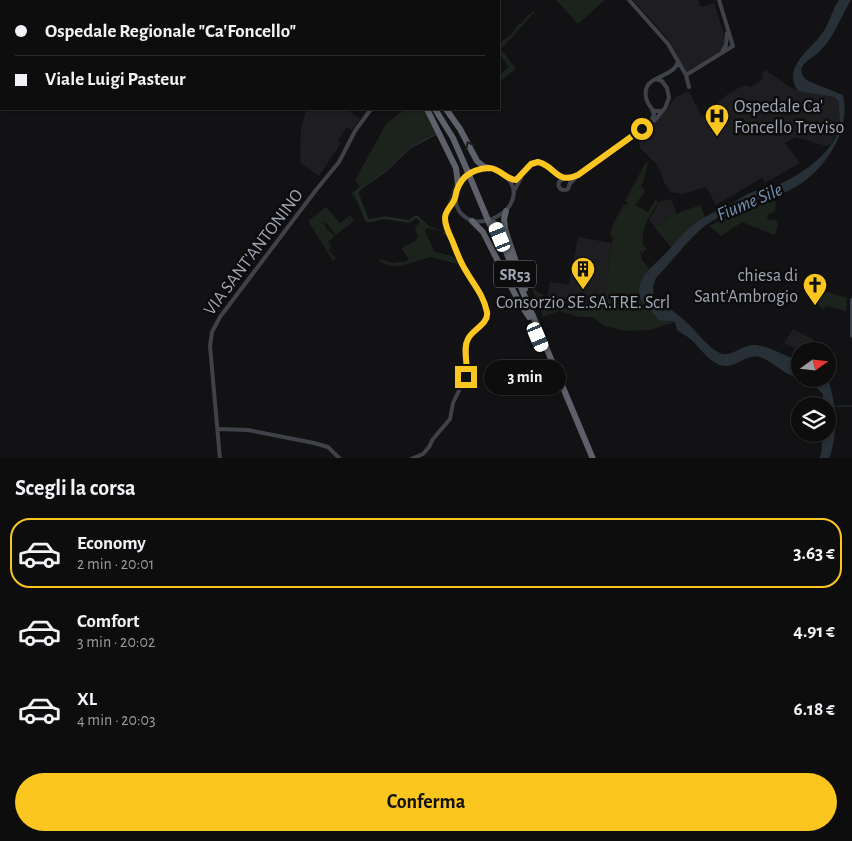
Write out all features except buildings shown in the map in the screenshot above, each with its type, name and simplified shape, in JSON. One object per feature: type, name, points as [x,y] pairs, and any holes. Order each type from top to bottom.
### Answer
[{"type":"highway","points":[[427,110],[456,168],[458,184]]},
{"type":"highway","name":"SR53","points":[[436,110],[469,169]]},
{"type":"highway","name":"SR53","points":[[440,110],[458,142],[591,458]]},
{"type":"highway","points":[[447,110],[460,129],[477,161],[489,168]]},
{"type":"highway","points":[[506,211],[504,219],[505,229],[531,317]]},
{"type":"highway","points":[[472,221],[483,232],[518,300],[531,317]]},
{"type":"highway","name":"SR53","points":[[531,317],[558,386],[591,458]]},
{"type":"street","points":[[628,0],[666,42],[689,87]]},
{"type":"street","points":[[684,74],[718,56],[728,45],[728,37],[718,0]]},
{"type":"street","points":[[718,0],[734,46],[728,45]]},
{"type":"street","points":[[650,123],[654,115],[646,99],[646,90],[649,83],[666,74],[678,64]]},
{"type":"street","points":[[672,70],[679,70],[684,74]]},
{"type":"street","points":[[556,174],[559,188],[562,190],[568,189],[578,175],[655,120],[662,110],[666,108],[669,98],[665,84],[666,74]]},
{"type":"street","points":[[656,79],[665,84]]},
{"type":"street","points":[[652,109],[662,110]]},
{"type":"street","name":"VIA SANT'ANTONINO","points":[[220,458],[210,346],[214,326],[339,162],[355,131],[370,110]]},
{"type":"street","points":[[411,458],[422,454],[450,420],[454,403],[468,371],[467,341],[487,316],[480,294],[464,269],[450,236],[445,218],[455,197],[458,184],[470,173],[489,168],[501,171],[514,180],[534,162],[539,162],[565,178],[570,184]]},
{"type":"street","points":[[448,210],[455,208],[472,221],[484,221],[506,211],[512,201],[517,183],[532,166],[545,164]]},
{"type":"street","points":[[559,182],[565,178],[578,175]]},
{"type":"street","points":[[509,178],[514,191]]},
{"type":"street","points":[[455,197],[459,211]]},
{"type":"street","points":[[852,300],[852,336]]},
{"type":"street","points":[[218,429],[248,430],[328,447],[340,458]]},
{"type":"shaded area","points":[[556,0],[605,0],[578,24]]},
{"type":"shaded area","name":"Ospedale Ca' Foncello Treviso","points":[[633,0],[698,0],[701,7],[714,3],[725,37],[724,46],[718,53],[686,72],[668,39]]},
{"type":"shaded area","points":[[533,11],[535,12],[501,49],[516,69],[500,81],[500,74],[509,67],[500,55],[500,44],[510,36],[528,14],[530,15]]},
{"type":"shaded area","name":"Ospedale Ca' Foncello Treviso","points":[[766,70],[798,91],[834,97],[839,102],[839,128],[831,144],[826,146],[796,137],[785,143],[800,163],[765,183],[762,178],[716,205],[706,187],[683,194],[670,192],[658,166],[640,148],[638,138],[651,128],[650,126],[666,111],[675,97],[689,91],[702,117],[728,94],[744,85],[750,87],[763,79],[761,74]]},
{"type":"shaded area","points":[[307,110],[347,110],[360,119],[352,130],[347,127],[338,140],[341,143],[319,176],[300,163],[301,127]]},
{"type":"shaded area","points":[[404,110],[426,110],[438,132],[457,179],[451,202],[446,209],[455,175],[437,135],[411,148],[387,171],[361,189],[359,194],[369,219],[385,216],[409,220],[414,216],[419,216],[426,225],[448,235],[426,228],[425,231],[434,251],[453,257],[461,265],[431,257],[401,266],[390,266],[379,261],[380,259],[393,263],[407,261],[408,258],[401,248],[415,241],[418,237],[415,228],[420,221],[416,218],[408,223],[383,219],[366,222],[351,193],[360,187],[355,180],[386,124]]},
{"type":"shaded area","points":[[646,162],[648,165],[641,186],[645,191],[635,205],[648,212],[656,199],[658,203],[644,227],[643,244],[647,249],[642,253],[640,250],[642,261],[649,269],[641,281],[650,309],[660,319],[675,322],[650,330],[624,331],[605,326],[592,317],[579,317],[559,311],[543,317],[532,288],[547,298],[602,309],[613,238],[610,234],[613,224],[624,204],[627,205],[628,203],[625,201]]},
{"type":"shaded area","points":[[774,196],[773,200],[776,202],[775,212],[772,212],[771,215],[770,213],[767,217],[770,221],[771,219],[777,221],[775,235],[742,222],[721,236],[709,226],[752,204]]},
{"type":"shaded area","points":[[671,199],[677,214],[670,216],[655,228],[649,220],[659,202]]},
{"type":"shaded area","points":[[700,205],[705,217],[690,228],[671,247],[655,228],[670,216]]},
{"type":"shaded area","points":[[326,207],[340,223],[350,215],[354,221],[336,235],[324,223],[327,229],[335,236],[328,242],[332,247],[328,250],[336,258],[333,261],[308,221]]},
{"type":"shaded area","points":[[578,237],[612,243],[602,310],[547,298],[550,282],[569,285]]},
{"type":"shaded area","points":[[824,291],[847,298],[846,311],[825,306],[824,310],[818,304],[818,300]]},
{"type":"shaded area","points":[[793,329],[813,339],[813,342],[791,342],[791,346],[784,343]]},
{"type":"water","name":"Fiume Sile","points":[[839,0],[851,0],[830,39],[802,67],[803,75],[808,81],[843,95],[845,110],[843,125],[831,153],[811,176],[799,185],[783,193],[745,204],[702,228],[656,278],[654,283],[655,297],[689,325],[713,349],[727,354],[749,345],[758,345],[791,358],[791,375],[759,357],[750,357],[731,365],[721,365],[711,360],[677,330],[675,322],[658,320],[641,300],[639,292],[641,281],[647,272],[693,225],[747,195],[775,186],[794,177],[822,156],[829,147],[839,129],[839,102],[834,97],[798,91],[793,74],[800,59],[825,28]]},
{"type":"water","points":[[817,388],[830,388],[833,397],[823,397],[823,394]]},
{"type":"water","points":[[822,442],[834,442],[829,458],[819,458]]},
{"type":"waterway","points":[[429,227],[417,217],[409,221],[385,218],[367,221],[356,192],[386,171],[410,148],[436,134]]},
{"type":"waterway","points":[[836,406],[852,406]]},
{"type":"place","name":"Ospedale Ca' Foncello Treviso","points":[[717,137]]},
{"type":"place","name":"Consorzio SE.SA.TRE. Scrl","points":[[583,290]]},
{"type":"place","name":"chiesa di Sant'Ambrogio","points":[[815,306]]},
{"type":"route","points":[[466,377],[468,371],[467,341],[471,334],[485,320],[487,312],[477,287],[464,269],[450,236],[445,218],[452,205],[460,180],[475,171],[491,168],[505,174],[512,180],[516,180],[534,162],[547,165],[558,176],[569,178],[578,175],[642,129]]}]
